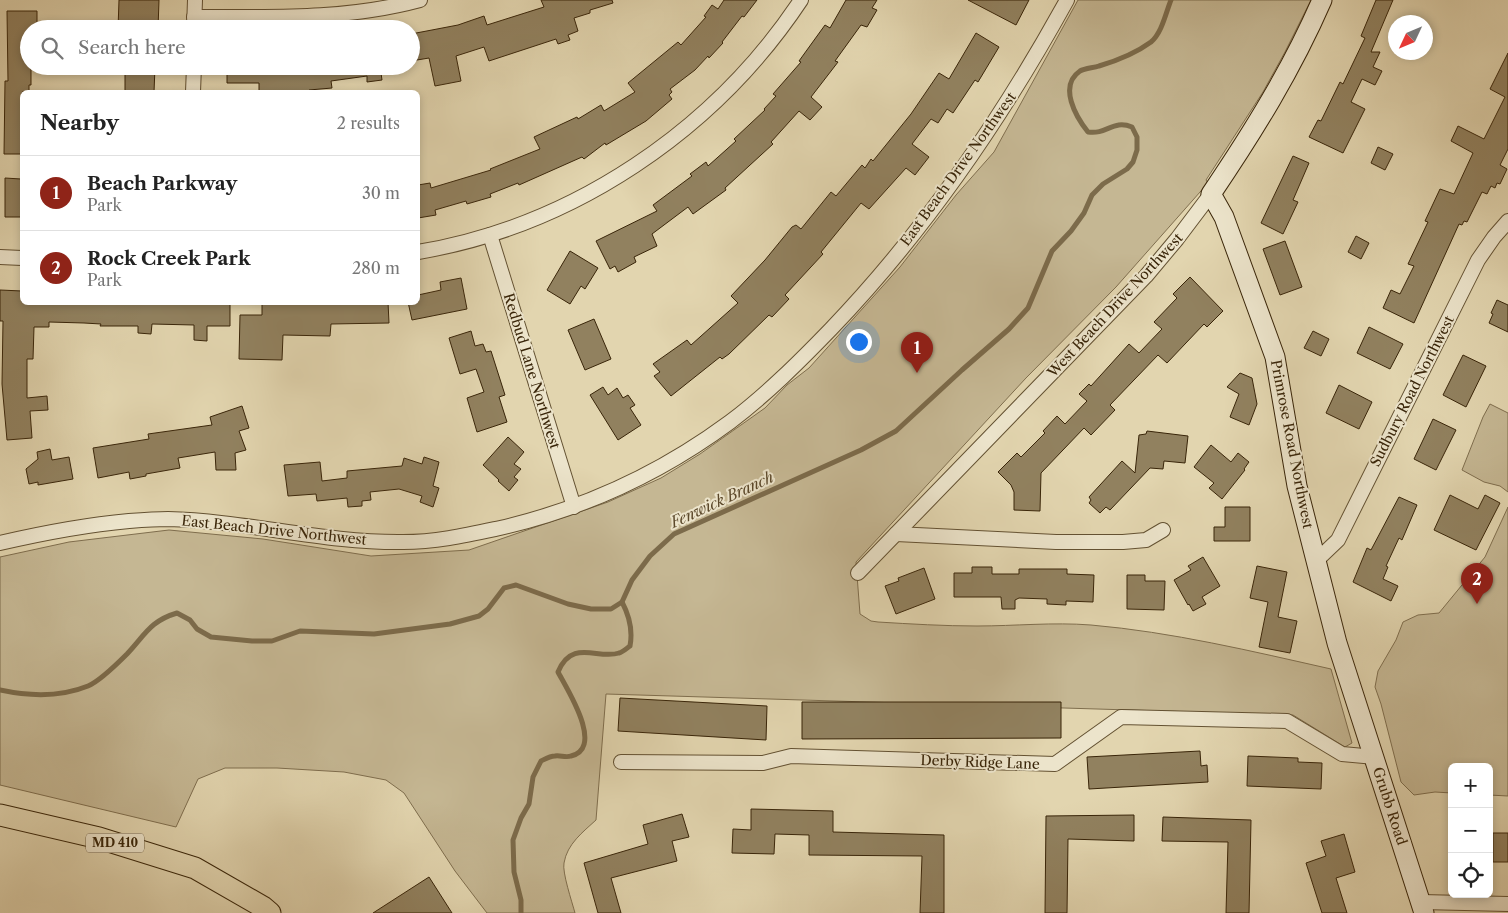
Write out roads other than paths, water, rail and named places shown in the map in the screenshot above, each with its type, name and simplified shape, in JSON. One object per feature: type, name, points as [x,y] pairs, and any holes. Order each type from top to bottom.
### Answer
[{"type":"main road","name":"MD 410","points":[[0,816],[99,838],[195,868],[263,907],[270,913]]},
{"type":"street","points":[[194,20],[195,0]]},
{"type":"street","points":[[244,20],[368,11],[420,0]]},
{"type":"street","points":[[420,252],[456,245],[490,235],[546,214],[579,198],[632,167],[672,140],[704,113],[746,70],[783,26],[801,0]]},
{"type":"street","name":"East Beach Drive Northwest","points":[[0,542],[91,524],[164,519],[230,524],[332,539],[400,542],[440,541],[530,521],[574,507],[635,480],[704,440],[760,398],[816,344],[876,279],[942,197],[1006,103],[1067,0]]},
{"type":"street","name":"West Beach Drive Northwest","points":[[858,573],[1146,276],[1177,239],[1211,194],[1278,89],[1295,59],[1322,0]]},
{"type":"street","points":[[193,90],[194,75]]},
{"type":"street","name":"Primrose Road Northwest","points":[[1211,194],[1224,217],[1276,357],[1297,486],[1337,642],[1356,699]]},
{"type":"street","name":"Sudbury Road Northwest","points":[[1316,561],[1338,540],[1478,260],[1508,221]]},
{"type":"street","name":"Redbud Lane Northwest","points":[[490,235],[574,507]]},
{"type":"street","points":[[0,257],[20,258]]},
{"type":"street","points":[[896,534],[1056,542],[1123,542],[1146,540],[1164,530]]},
{"type":"street","name":"Grubb Road","points":[[1356,699],[1422,907]]},
{"type":"street","name":"Derby Ridge Lane","points":[[621,762],[763,763],[791,756],[1055,764],[1121,717],[1287,721],[1342,754],[1375,757]]},
{"type":"street","points":[[1422,907],[1508,904]]},
{"type":"waterway","name":"Fenwick Branch","points":[[0,690],[56,694],[88,686],[114,667],[154,624],[177,613],[190,620],[197,629],[211,637],[272,641],[300,631],[374,634],[450,624],[479,616],[488,609],[504,588],[516,585],[568,604],[591,609],[611,609],[622,602],[632,580],[650,556],[674,534],[861,450],[896,431],[1009,329],[1028,308],[1052,251],[1071,231],[1084,213],[1092,195],[1103,184],[1127,169],[1133,162],[1137,150],[1137,137],[1132,127],[1120,125],[1100,131],[1088,132],[1074,110],[1071,101],[1070,85],[1080,71],[1119,59],[1151,42],[1161,28],[1171,0]]},
{"type":"waterway","points":[[521,913],[521,900],[514,872],[513,840],[521,818],[529,804],[533,777],[541,761],[553,756],[571,756],[581,751],[585,742],[581,717],[558,672],[570,656],[578,653],[611,654],[620,652],[630,646],[630,624],[622,602]]},
{"type":"place","name":"Beach Parkway","points":[[917,373]]},
{"type":"place","name":"Rock Creek Park","points":[[1477,604]]}]
